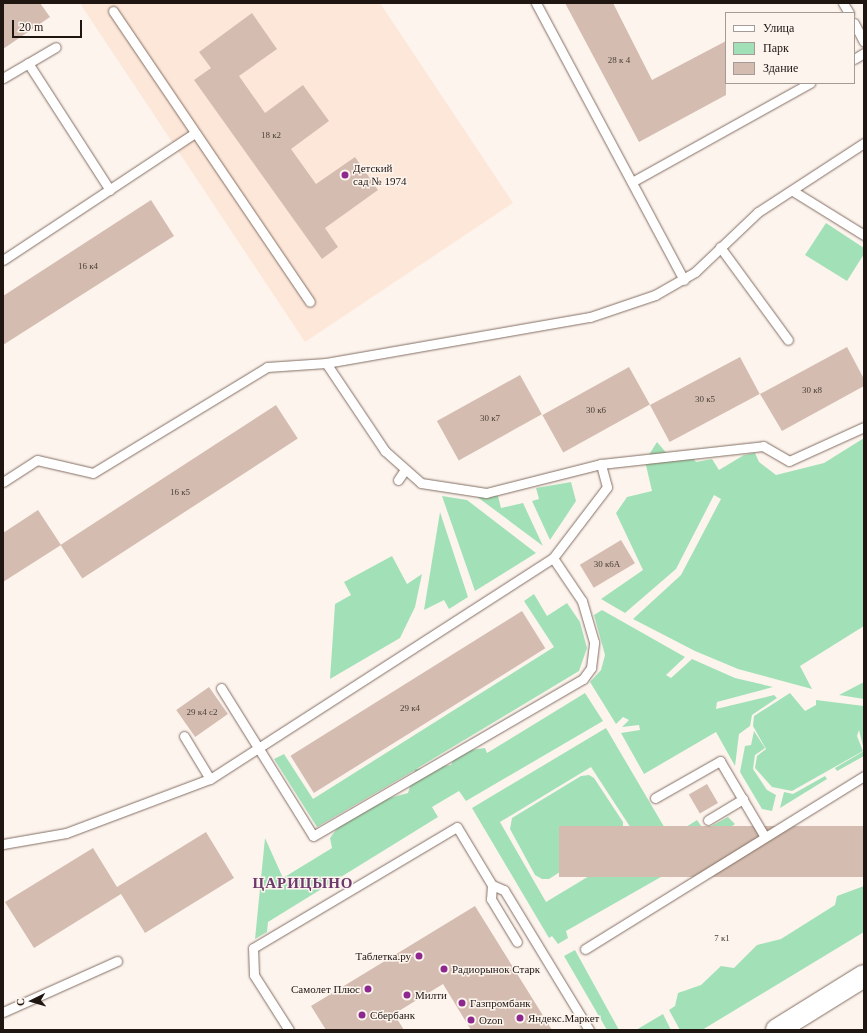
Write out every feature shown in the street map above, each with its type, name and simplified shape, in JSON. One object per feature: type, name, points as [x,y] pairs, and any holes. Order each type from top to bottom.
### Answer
[{"type":"main road","points":[[777,1030],[864,976]]},
{"type":"lane","points":[[536,3],[684,280]]},
{"type":"lane","points":[[843,3],[848,12]]},
{"type":"lane","points":[[113,11],[310,302]]},
{"type":"lane","points":[[855,25],[864,42]]},
{"type":"lane","points":[[3,78],[56,47]]},
{"type":"lane","points":[[855,58],[864,53]]},
{"type":"lane","points":[[28,63],[110,190]]},
{"type":"lane","points":[[632,182],[808,84]]},
{"type":"lane","points":[[3,260],[196,133]]},
{"type":"lane","points":[[3,482],[37,460],[93,474],[266,367],[326,363],[590,317],[655,295],[684,280],[758,212],[793,191],[864,143]]},
{"type":"lane","points":[[793,191],[864,235]]},
{"type":"lane","points":[[720,247],[788,340]]},
{"type":"lane","points":[[326,363],[385,452],[404,471],[421,483],[486,494],[600,464],[763,446],[789,461],[864,427]]},
{"type":"lane","points":[[3,844],[66,833],[210,779],[553,558],[607,488],[600,464]]},
{"type":"lane","points":[[398,480],[404,471]]},
{"type":"lane","points":[[221,688],[313,836],[583,679],[595,656],[594,642],[582,601],[553,558]]},
{"type":"lane","points":[[184,736],[210,779]]},
{"type":"lane","points":[[655,798],[720,761],[765,837]]},
{"type":"lane","points":[[585,949],[864,776]]},
{"type":"lane","points":[[708,820],[743,799]]},
{"type":"lane","points":[[289,1030],[254,975],[253,948],[457,827],[492,885],[491,899],[517,942]]},
{"type":"lane","points":[[492,885],[504,890],[588,1030]]},
{"type":"lane","points":[[3,1012],[117,961]]},
{"type":"shaded area","name":"Детский сад № 1974","points":[[84,3],[380,3],[513,203],[305,342],[81,5]]},
{"type":"green space","points":[[826,223],[864,248],[864,254],[847,281],[805,255]]},
{"type":"green space","points":[[864,438],[864,626],[800,666],[812,689],[738,669],[695,651],[633,619],[681,575],[721,499],[714,495],[676,569],[625,613],[601,599],[643,570],[616,513],[627,497],[652,491],[645,461],[657,442],[669,456],[690,454],[696,462],[712,459],[719,470],[744,455],[755,453],[759,462],[776,475],[824,463]]},
{"type":"green space","points":[[571,482],[576,501],[550,540],[532,501],[539,499],[536,488]]},
{"type":"green space","points":[[442,496],[467,500],[536,553],[475,591]]},
{"type":"green space","points":[[476,496],[498,496],[501,508],[523,503],[543,546]]},
{"type":"green space","points":[[440,512],[468,597],[449,609],[444,600],[424,610]]},
{"type":"green space","points":[[392,556],[407,584],[422,574],[415,607],[400,638],[330,679],[335,604],[351,595],[344,582]]},
{"type":"green space","points":[[534,594],[547,616],[567,603],[580,622],[587,648],[579,671],[416,769],[451,765],[457,752],[485,748],[487,753],[585,693],[603,721],[466,801],[459,791],[432,807],[438,817],[268,922],[267,932],[255,939],[265,838],[283,878],[332,848],[330,838],[352,808],[408,793],[415,770],[317,827],[274,759],[284,754],[313,799],[554,647],[524,601]]},
{"type":"green space","points":[[602,610],[685,657],[666,675],[671,678],[692,659],[735,678],[773,687],[717,702],[716,709],[774,695],[777,698],[752,715],[750,726],[739,734],[735,766],[716,732],[644,774],[621,733],[640,730],[639,725],[622,727],[629,720],[623,717],[616,724],[590,682],[601,670],[605,655],[594,615]]},
{"type":"green space","points":[[864,682],[864,699],[839,695]]},
{"type":"green space","points":[[790,693],[805,711],[816,705],[816,700],[864,706],[864,750],[859,730],[857,736],[863,751],[792,791],[772,787],[755,768],[757,756],[766,749],[753,726],[754,716]]},
{"type":"green space","points":[[606,728],[676,847],[630,849],[640,842],[591,767],[500,822],[546,902],[619,858],[681,854],[693,873],[689,875],[682,865],[566,931],[568,938],[558,944],[552,936],[549,938],[472,808]]},
{"type":"green space","points":[[754,731],[765,748],[755,755],[753,769],[767,790],[776,795],[772,811],[762,809],[740,772],[745,746],[751,745]]},
{"type":"green space","points":[[864,751],[864,756],[837,771],[835,768]]},
{"type":"green space","points":[[589,775],[594,778],[623,822],[623,828],[620,834],[549,879],[542,879],[535,875],[510,829],[512,818],[581,776]]},
{"type":"green space","points":[[825,776],[827,779],[780,808],[784,792],[793,794]]},
{"type":"green space","points":[[728,817],[735,824],[724,832],[730,842],[725,846],[718,836],[691,853],[678,832],[697,820],[704,830]]},
{"type":"green space","points":[[864,886],[864,932],[702,1030],[680,1030],[669,1010],[675,1006],[678,993],[701,985],[721,966],[734,968],[757,945],[781,939],[835,905],[837,896]]},
{"type":"green space","points":[[575,950],[619,1030],[607,1030],[564,956]]},
{"type":"green space","points":[[663,1014],[671,1030],[636,1030]]},
{"type":"building","points":[[3,3],[40,3],[50,17],[3,49]]},
{"type":"building","points":[[565,3],[613,3],[652,80],[725,42],[726,95],[639,142]]},
{"type":"building","points":[[252,13],[277,49],[239,76],[265,113],[303,85],[329,121],[291,149],[316,184],[355,157],[378,190],[325,228],[338,247],[322,259],[194,80],[211,68],[199,52]]},
{"type":"building","points":[[151,200],[174,236],[3,345],[3,296]]},
{"type":"building","points":[[847,347],[864,379],[864,386],[782,431],[760,394]]},
{"type":"building","points":[[740,357],[760,394],[670,442],[650,405]]},
{"type":"building","points":[[629,367],[650,405],[563,453],[542,415]]},
{"type":"building","points":[[520,375],[542,414],[459,460],[437,421]]},
{"type":"building","points":[[276,405],[298,439],[82,579],[60,545]]},
{"type":"building","points":[[38,510],[61,545],[3,582],[3,533]]},
{"type":"building","points":[[621,540],[635,563],[594,588],[580,565]]},
{"type":"building","points":[[522,611],[545,648],[314,793],[290,756]]},
{"type":"building","points":[[209,687],[228,714],[195,737],[176,710]]},
{"type":"building","points":[[707,784],[718,803],[700,814],[689,794]]},
{"type":"building","points":[[559,826],[864,826],[864,877],[559,877]]},
{"type":"building","points":[[206,832],[234,878],[145,933],[121,894],[34,948],[5,902],[93,848],[117,887]]},
{"type":"building","name":"Радиорынок Старк","points":[[475,906],[552,1030],[471,1030],[443,984],[394,1014],[404,1030],[326,1030],[311,1006]]},
{"type":"place","name":"Детский сад № 1974","points":[[345,175]]},
{"type":"place","name":"Таблетка.ру","points":[[419,956]]},
{"type":"place","name":"Радиорынок Старк","points":[[444,969]]},
{"type":"place","name":"Самолет Плюс","points":[[368,989]]},
{"type":"place","name":"Милти","points":[[407,995]]},
{"type":"place","name":"Газпромбанк","points":[[462,1003]]},
{"type":"place","name":"Сбербанк","points":[[362,1015]]},
{"type":"place","name":"Яндекс.Маркет","points":[[520,1018]]},
{"type":"place","name":"Ozon","points":[[471,1020]]},
{"type":"district","name":"ЦАРИЦЫНО","points":[[303,884]]}]
